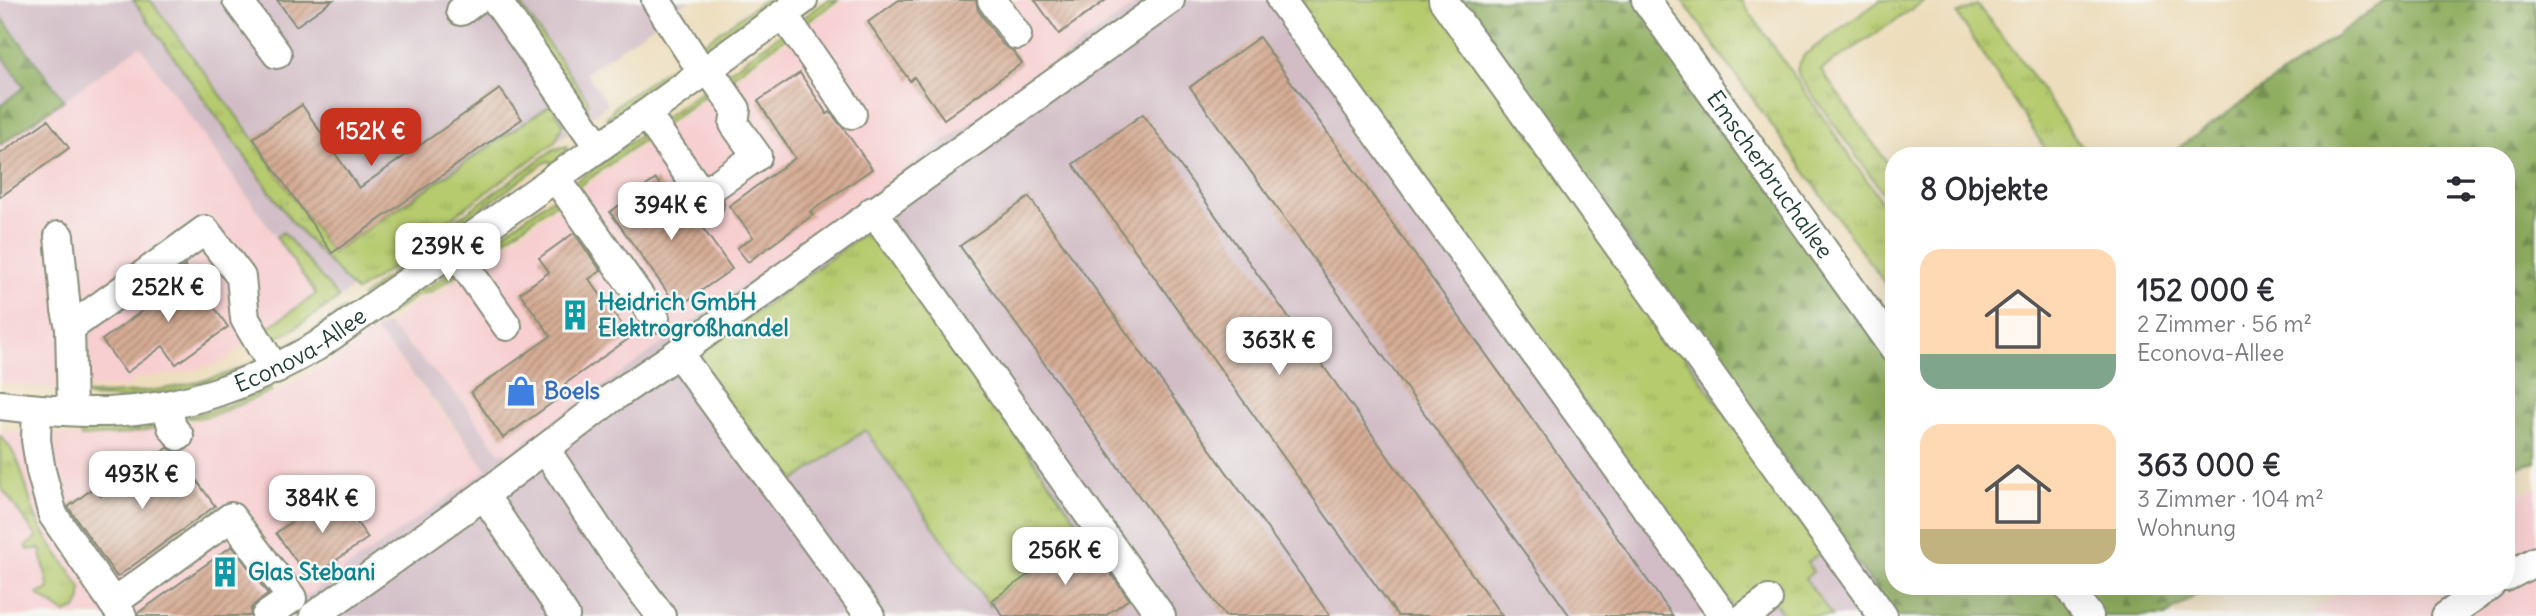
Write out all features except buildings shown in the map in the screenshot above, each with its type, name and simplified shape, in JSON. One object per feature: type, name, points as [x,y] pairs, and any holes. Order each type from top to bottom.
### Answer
[{"type":"street","points":[[237,0],[277,54]]},
{"type":"street","points":[[496,0],[598,146]]},
{"type":"street","points":[[646,114],[706,199],[757,156],[734,124],[736,110],[656,0]]},
{"type":"street","points":[[992,0],[1017,35]]},
{"type":"street","points":[[314,616],[484,495],[609,400],[1170,0]]},
{"type":"street","points":[[1281,0],[1724,616]]},
{"type":"street","points":[[1443,0],[1883,616]]},
{"type":"street","name":"Emscherbruchallee","points":[[1646,0],[1885,336]]},
{"type":"street","points":[[793,7],[852,114]]},
{"type":"street","name":"Econova-Allee","points":[[0,405],[107,412],[167,405],[224,391],[275,370],[317,346],[793,7]]},
{"type":"street","points":[[555,177],[655,317]]},
{"type":"street","points":[[873,211],[1153,613]]},
{"type":"street","points":[[70,328],[205,229],[241,277],[245,319],[275,370]]},
{"type":"street","points":[[59,236],[70,328],[72,411]]},
{"type":"street","points":[[453,249],[507,327]]},
{"type":"street","points":[[678,353],[870,616]]},
{"type":"street","points":[[167,405],[172,427],[179,436]]},
{"type":"street","points":[[37,409],[38,450],[53,515],[118,610],[231,517],[292,598],[266,616]]},
{"type":"street","points":[[545,449],[618,559],[661,616]]},
{"type":"street","points":[[484,495],[565,616]]},
{"type":"street","points":[[2515,572],[2536,561]]},
{"type":"street","points":[[2074,595],[2089,616]]},
{"type":"street","points":[[2446,616],[2477,595]]},
{"type":"shaded area","points":[[0,0],[689,0],[586,73],[608,104],[402,254],[397,264],[356,292],[352,288],[339,298],[282,233],[276,237],[140,46],[0,145]]},
{"type":"shaded area","points":[[844,0],[1141,0],[508,454],[500,454],[457,395],[387,324],[421,299],[433,297]]},
{"type":"shaded area","points":[[1142,0],[1459,0],[1895,616],[278,616],[487,470],[447,416],[375,330],[387,324],[457,395],[500,453],[508,454]]},
{"type":"shaded area","points":[[140,46],[316,294],[222,362],[184,372],[131,380],[132,387],[57,389],[0,382],[0,145]]},
{"type":"shaded area","points":[[375,330],[488,470],[278,616],[0,616],[0,431],[69,435],[87,439],[123,436],[209,418],[273,393],[310,374]]},
{"type":"shaded area","points":[[2536,488],[2536,616],[2306,616],[2335,595],[2515,595],[2515,494]]},
{"type":"green space","points":[[133,0],[150,0],[253,138],[332,253],[552,104],[563,124],[555,142],[402,254],[397,264],[356,292],[292,222]]},
{"type":"green space","points":[[510,0],[517,0],[588,100],[586,113]]},
{"type":"green space","points":[[764,0],[773,0],[629,102],[628,111],[606,118],[617,105]]},
{"type":"green space","points":[[828,0],[838,0],[440,286],[431,292],[419,294],[382,320],[379,316],[418,289],[429,287]]},
{"type":"green space","points":[[1291,0],[1437,0],[1821,552],[1808,562],[1813,572],[1805,578],[1832,616],[1784,616],[1766,590],[1736,611]]},
{"type":"green space","points":[[1459,0],[1636,0],[1885,340],[1885,595],[2196,595],[2165,616],[1895,616]]},
{"type":"green space","points":[[1682,0],[1741,0],[1885,207],[1885,284]]},
{"type":"green space","points":[[1881,0],[1926,0],[1821,70],[1885,160],[1885,196],[1799,76],[1797,69],[1804,55]]},
{"type":"green space","points":[[2386,0],[2536,0],[2536,462],[2515,468],[2515,147],[2180,147]]},
{"type":"green space","points":[[1977,5],[2016,53],[2084,147],[2044,147],[1957,14]]},
{"type":"green space","points":[[0,15],[64,100],[0,145],[0,106],[24,87],[0,52]]},
{"type":"green space","points":[[567,146],[565,153],[554,163],[547,161],[411,260],[404,272],[364,301],[362,297],[402,265],[407,256],[554,149]]},
{"type":"green space","points":[[283,232],[339,298],[289,332],[272,340],[265,330],[316,294],[276,237]]},
{"type":"green space","points":[[865,233],[873,235],[1086,534],[992,600],[990,606],[865,430],[784,488],[698,364],[698,354]]},
{"type":"green space","points":[[347,309],[318,335],[207,386],[126,399],[89,397],[88,394],[160,390],[224,374],[284,348]]},
{"type":"green space","points":[[270,387],[271,391],[229,409],[205,417],[186,417],[226,406]]},
{"type":"green space","points":[[157,423],[158,428],[124,434],[81,437],[80,431]]},
{"type":"green space","points":[[0,436],[19,465],[42,529],[81,588],[81,599],[76,609],[65,613],[37,594],[49,589],[40,548],[28,550],[26,546],[37,537],[0,486]]},
{"type":"place","name":"Heidrich GmbH Elektrogroßhandel","points":[[575,315]]},
{"type":"place","name":"Boels","points":[[521,391]]},
{"type":"place","name":"Glas Stebani","points":[[225,572]]}]
